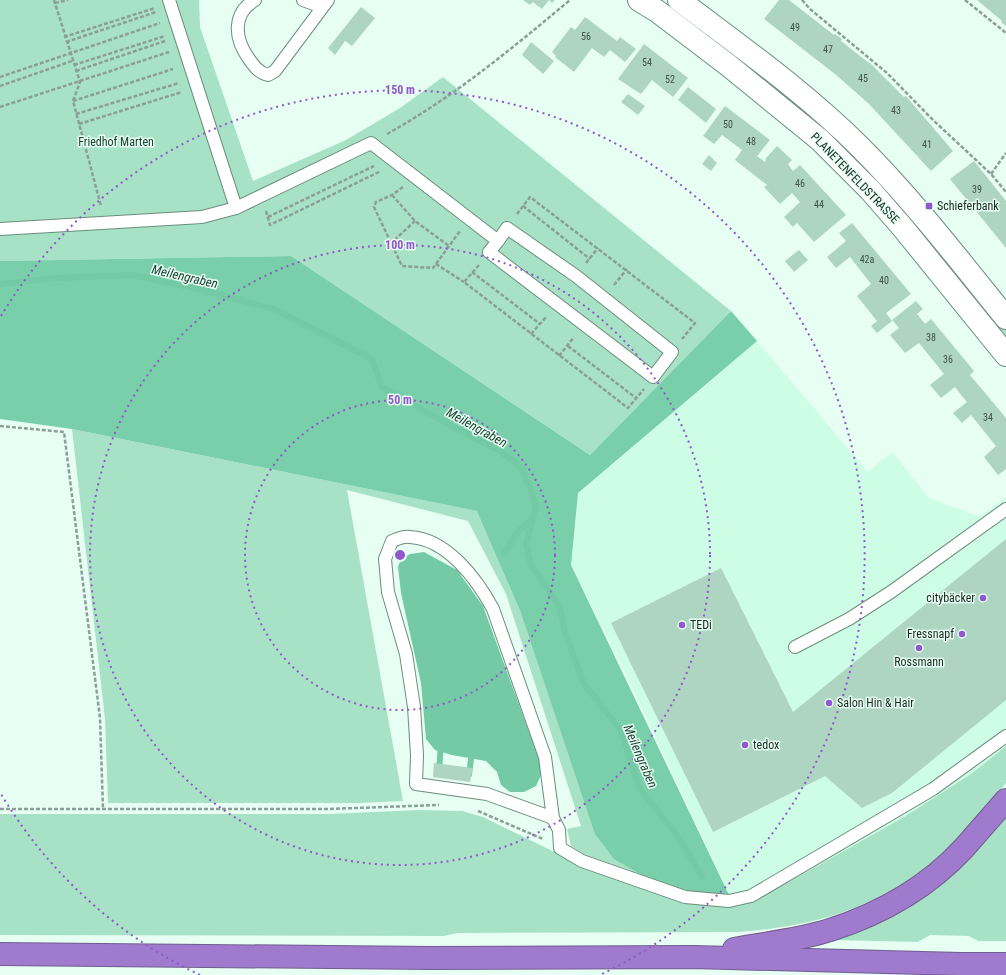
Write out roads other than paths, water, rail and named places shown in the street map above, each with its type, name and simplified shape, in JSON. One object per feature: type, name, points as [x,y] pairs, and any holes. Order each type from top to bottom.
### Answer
[{"type":"highway","points":[[692,957],[816,934],[860,919],[890,906],[922,885],[941,870],[963,849],[1006,800]]},
{"type":"highway","points":[[0,954],[423,958],[692,957],[1006,964]]},
{"type":"street","name":"PLANETENFELDSTRASSE","points":[[639,0],[657,11],[728,65],[820,140],[870,190],[903,228],[1006,355]]},
{"type":"street","name":"PLANETENFELDSTRASSE","points":[[679,0],[774,71],[859,146],[920,213],[1006,318]]},
{"type":"lane","points":[[255,0],[243,10],[239,19],[236,29],[238,41],[254,66],[268,75],[275,72],[325,3],[302,0]]},
{"type":"lane","points":[[172,7],[236,208]]},
{"type":"lane","points":[[0,229],[202,217],[236,208],[371,143],[498,241]]},
{"type":"lane","points":[[507,228],[604,298],[672,352],[653,377],[583,326],[489,252],[498,241],[507,228]]},
{"type":"lane","points":[[795,647],[849,619],[891,592],[1006,509]]},
{"type":"lane","points":[[553,818],[487,794],[416,784],[417,755],[414,707],[406,654],[388,592],[385,559],[392,541],[409,536],[430,542],[450,554],[470,572],[483,590],[492,609],[545,757],[553,818],[559,830],[560,848],[582,861],[685,896],[729,901],[751,896],[932,789],[1006,736]]},
{"type":"waterway","name":"Meilengraben","points":[[0,284],[59,278],[132,275],[194,288],[274,309],[372,359],[382,387],[500,451],[521,467],[536,506],[526,544],[531,565],[560,607],[565,632],[583,682],[621,731],[640,789],[676,834],[702,876]]},
{"type":"waterway","points":[[504,553],[517,533],[532,520]]},
{"type":"waterway","points":[[439,771],[441,744]]},
{"type":"waterway","points":[[469,775],[472,751]]},
{"type":"place","name":"Schieferbank","points":[[929,206]]},
{"type":"place","name":"citybäcker","points":[[983,598]]},
{"type":"place","name":"TEDi","points":[[682,625]]},
{"type":"place","name":"Fressnapf","points":[[962,634]]},
{"type":"place","name":"Rossmann","points":[[919,648]]},
{"type":"place","name":"Salon Hin & Hair","points":[[829,703]]},
{"type":"place","name":"tedox","points":[[745,745]]},
{"type":"park label","name":"Friedhof Marten","points":[[116,142]]}]
